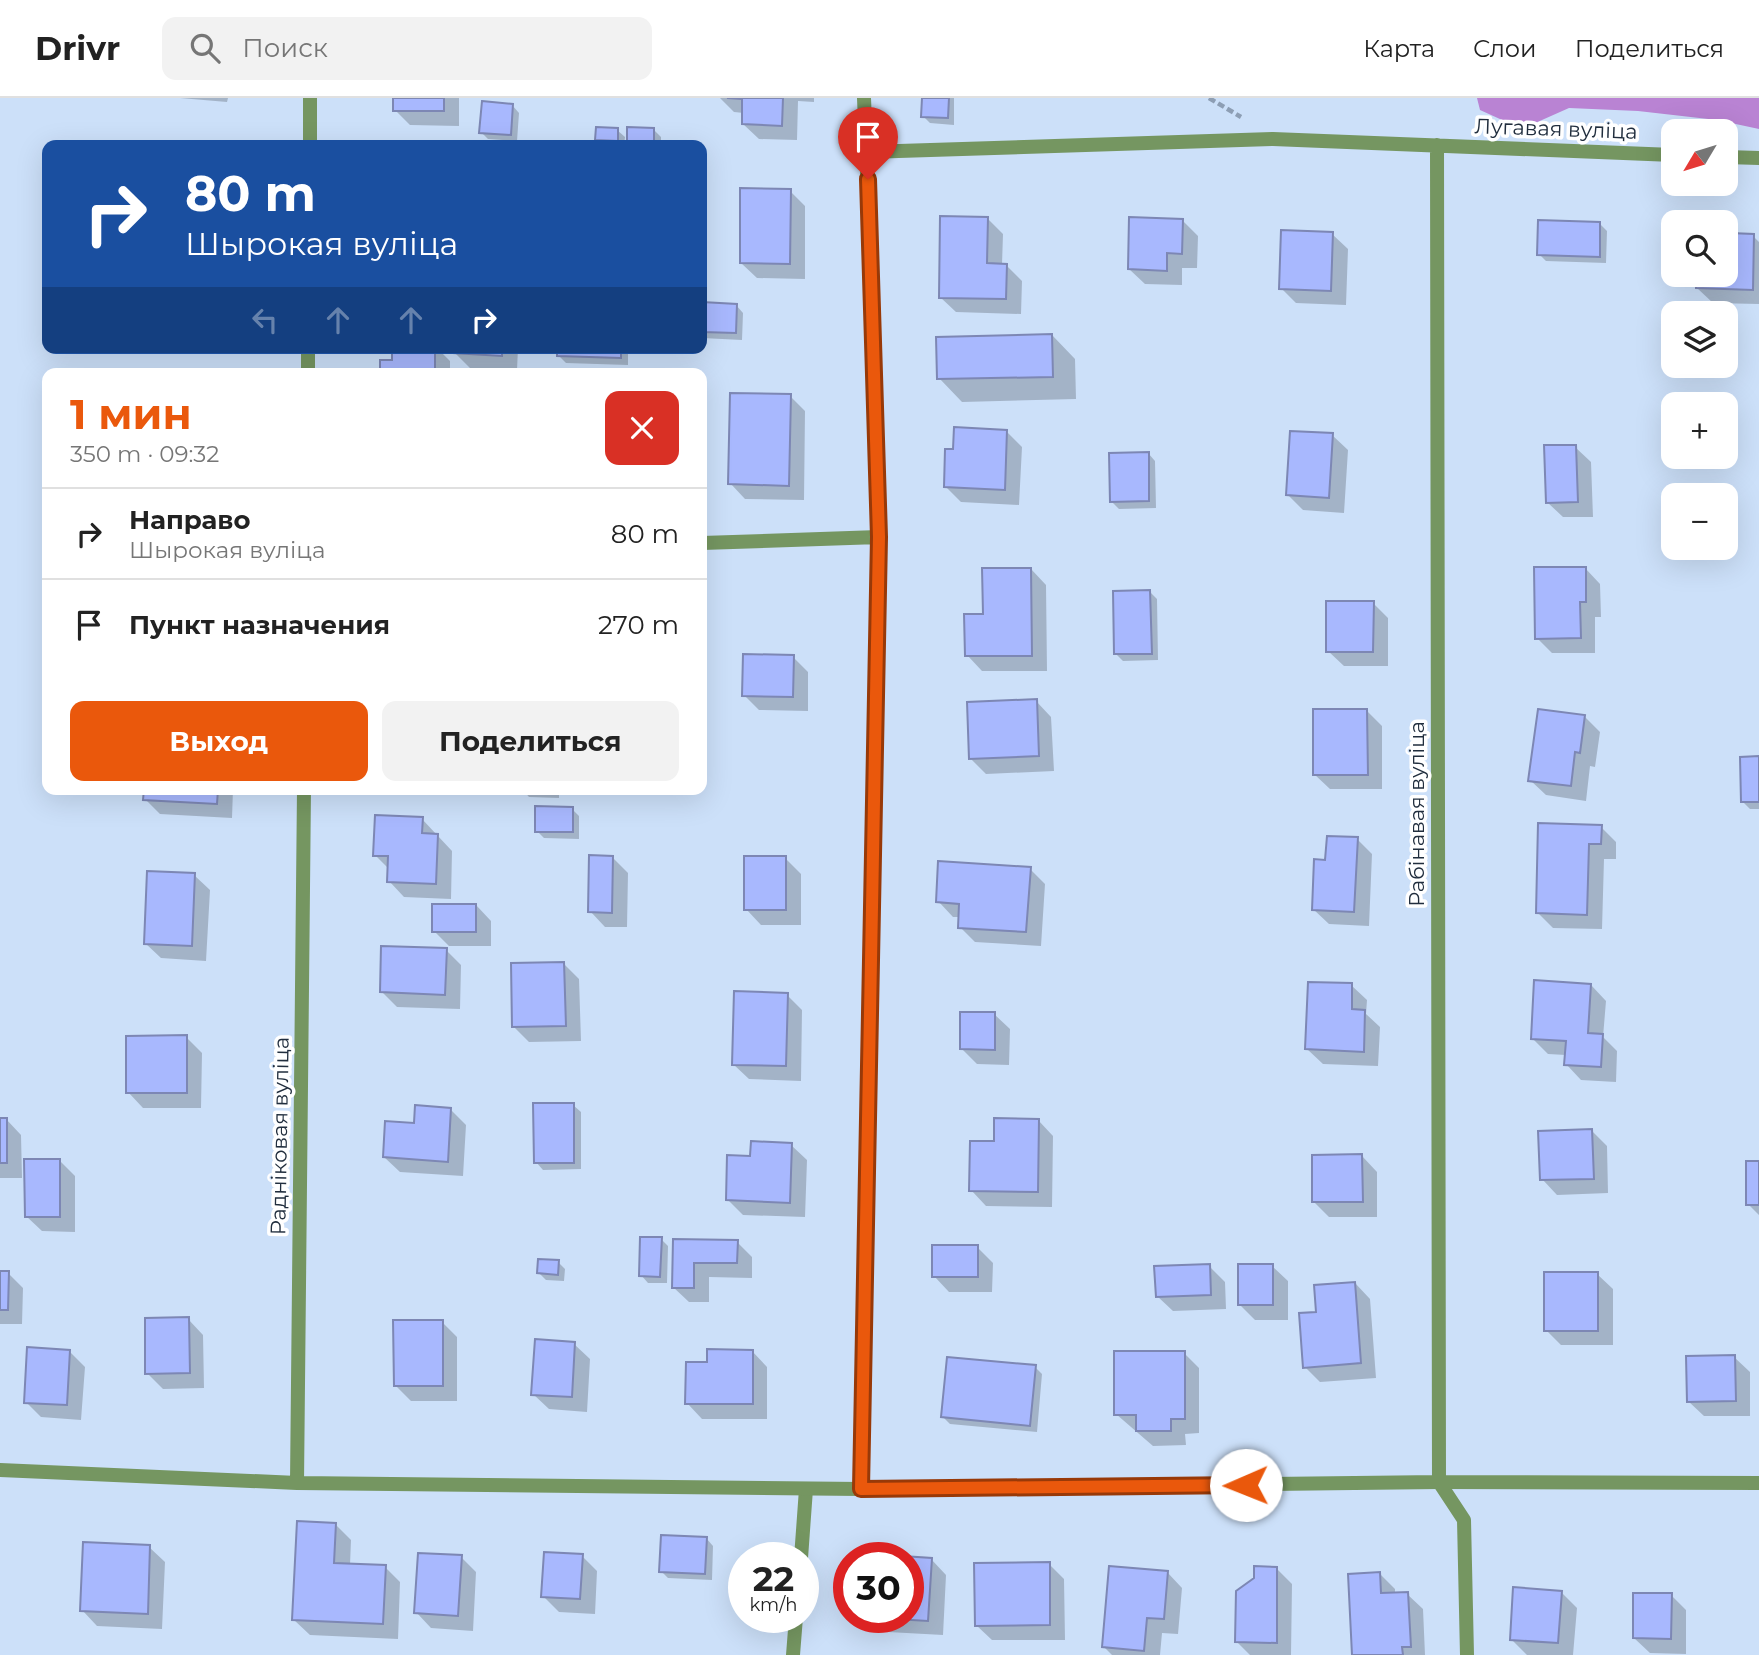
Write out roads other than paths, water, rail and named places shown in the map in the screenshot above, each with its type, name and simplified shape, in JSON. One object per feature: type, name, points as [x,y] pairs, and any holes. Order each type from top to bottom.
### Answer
[{"type":"street","points":[[310,98],[310,140]]},
{"type":"street","points":[[861,1489],[879,537],[864,98]]},
{"type":"street","name":"Лугавая вуліца","points":[[867,152],[1273,139],[1661,154]]},
{"type":"street","name":"Рабінавая вуліца","points":[[1437,145],[1439,1482]]},
{"type":"street","points":[[1738,157],[1759,158]]},
{"type":"street","points":[[707,543],[879,537]]},
{"type":"street","name":"Радніковая вуліца","points":[[298,1483],[304,795]]},
{"type":"street","points":[[0,1470],[298,1483],[806,1489],[1439,1482],[1759,1483]]},
{"type":"street","points":[[1439,1482],[1464,1520],[1467,1655]]},
{"type":"street","points":[[802,1542],[806,1489]]},
{"type":"street","points":[[793,1655],[795,1633]]}]
